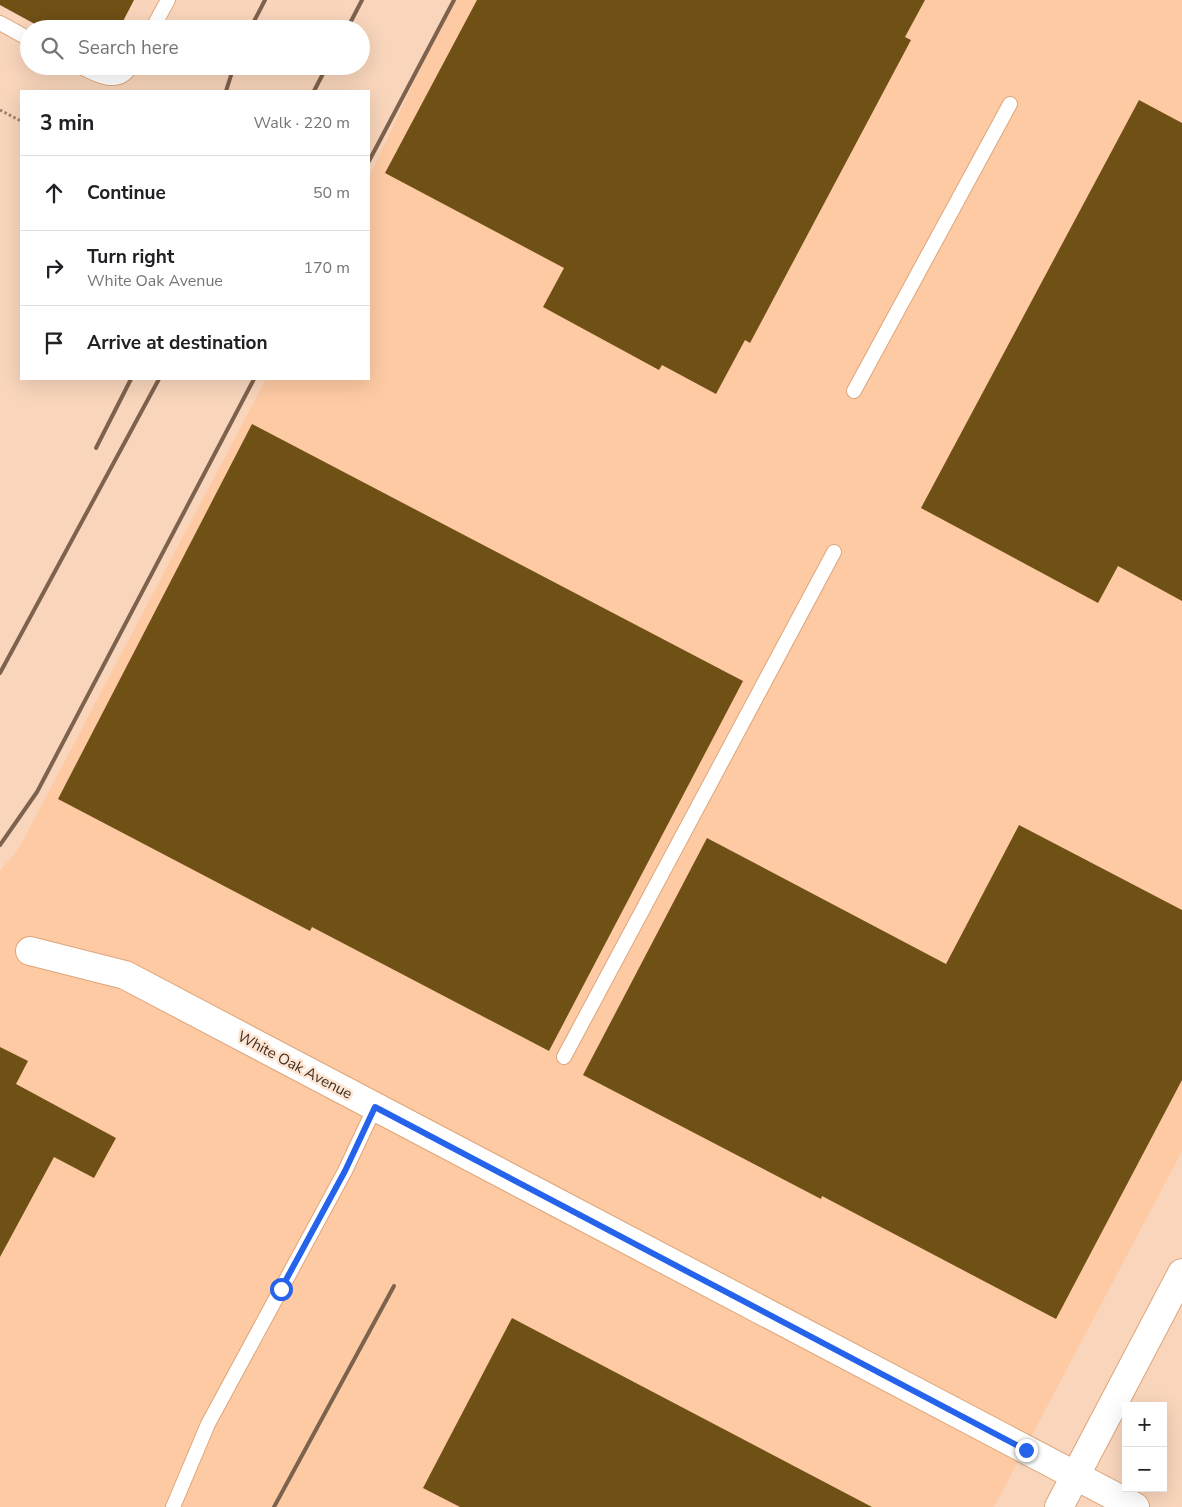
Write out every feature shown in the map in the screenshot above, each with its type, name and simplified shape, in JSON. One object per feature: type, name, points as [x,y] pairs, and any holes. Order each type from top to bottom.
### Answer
[{"type":"street","name":"White Oak Avenue","points":[[30,951],[125,975],[1135,1507]]},
{"type":"street","points":[[1059,1507],[1182,1273]]},
{"type":"lane","points":[[157,20],[168,0]]},
{"type":"lane","points":[[0,23],[20,34]]},
{"type":"lane","points":[[99,75],[108,79],[123,75]]},
{"type":"lane","points":[[854,391],[1010,104]]},
{"type":"lane","points":[[564,1057],[834,552]]},
{"type":"lane","points":[[173,1507],[208,1424],[345,1171],[375,1107]]},
{"type":"path","points":[[0,110],[20,120]]},
{"type":"shaded area","points":[[452,0],[1182,0],[1182,1151],[994,1507],[0,1507],[0,871],[19,848],[265,380],[370,380],[370,176]]},
{"type":"building","points":[[0,0],[134,0],[124,20],[28,20],[0,5]]},
{"type":"building","points":[[477,0],[925,0],[905,37],[911,40],[750,343],[745,340],[716,394],[662,365],[659,370],[543,307],[564,268],[385,173]]},
{"type":"building","points":[[1139,100],[1182,123],[1182,601],[1118,566],[1098,603],[921,508]]},
{"type":"building","points":[[252,424],[743,681],[549,1051],[312,927],[310,931],[58,799]]},
{"type":"building","points":[[1019,825],[1182,910],[1182,1080],[1056,1319],[822,1196],[821,1199],[583,1075],[707,838],[946,964]]},
{"type":"building","points":[[0,1047],[28,1061],[16,1084],[116,1138],[94,1178],[54,1157],[0,1257]]},
{"type":"building","points":[[512,1318],[872,1507],[460,1507],[423,1488]]},
{"type":"railway","points":[[255,20],[265,0]]},
{"type":"railway","points":[[352,20],[362,0]]},
{"type":"railway","points":[[370,159],[454,0]]},
{"type":"railway","points":[[226,90],[231,75]]},
{"type":"railway","points":[[315,90],[322,75]]},
{"type":"railway","points":[[96,448],[130,380]]},
{"type":"railway","points":[[0,673],[158,380]]},
{"type":"railway","points":[[0,845],[37,792],[253,380]]},
{"type":"railway","points":[[274,1507],[394,1286]]},
{"type":"route","points":[[281,1289],[345,1171],[375,1107],[1026,1450]]}]
